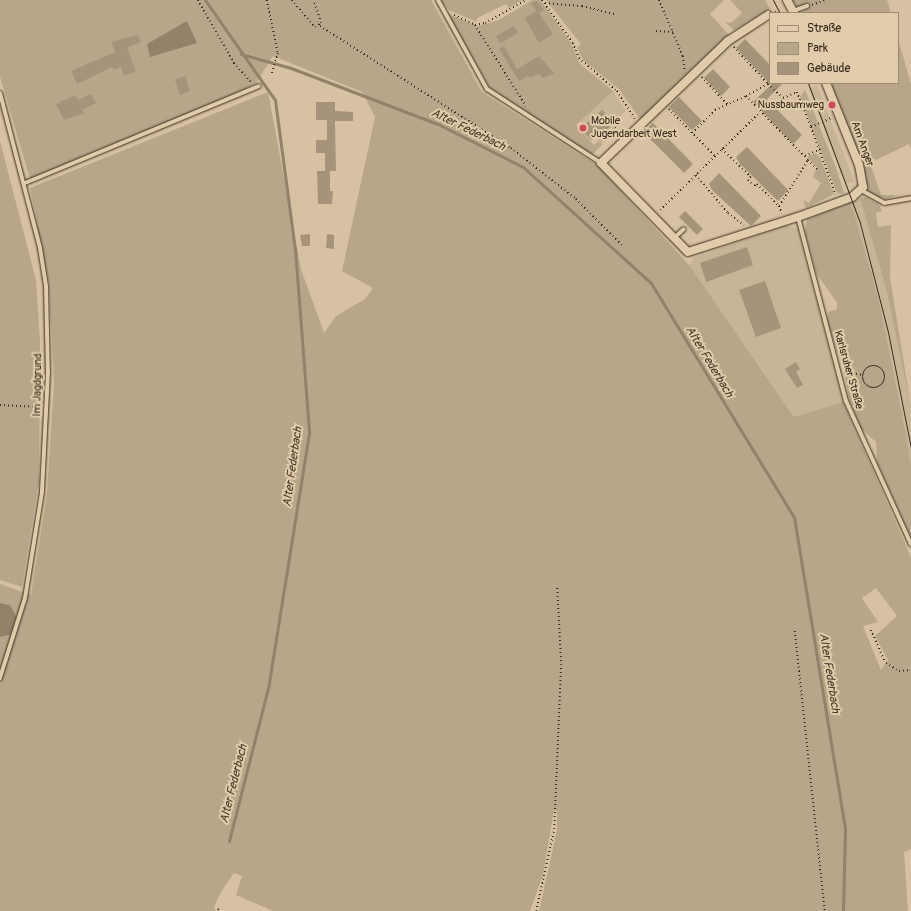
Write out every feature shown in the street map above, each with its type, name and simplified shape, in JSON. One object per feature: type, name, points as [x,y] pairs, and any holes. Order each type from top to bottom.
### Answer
[{"type":"street","points":[[769,14],[728,41],[601,163],[654,216],[685,250],[694,252],[798,217],[838,202],[861,190]]},
{"type":"street","name":"Am Anger","points":[[826,84],[859,165],[861,190]]},
{"type":"lane","points":[[438,0],[487,89],[601,163]]},
{"type":"lane","points":[[791,7],[807,6]]},
{"type":"lane","points":[[24,183],[257,87]]},
{"type":"lane","name":"Im Jagdgrund","points":[[0,93],[24,183],[46,287],[47,407],[42,492],[25,598],[0,678]]},
{"type":"lane","points":[[861,190],[884,203],[911,198]]},
{"type":"lane","name":"Karlsruher Straße","points":[[798,217],[838,373],[864,444],[911,544]]},
{"type":"lane","points":[[674,238],[684,229]]},
{"type":"path","points":[[198,0],[234,63],[257,87]]},
{"type":"path","points":[[267,0],[278,53],[272,74]]},
{"type":"path","points":[[292,0],[310,25],[320,26],[512,148],[576,199],[622,245]]},
{"type":"path","points":[[313,0],[320,26]]},
{"type":"path","points":[[475,25],[505,14],[526,0]]},
{"type":"path","points":[[542,0],[573,43],[579,58],[617,91],[639,126]]},
{"type":"path","points":[[659,0],[673,32],[688,79]]},
{"type":"path","points":[[807,6],[826,0]]},
{"type":"path","points":[[545,3],[582,6],[617,15]]},
{"type":"path","points":[[784,12],[782,7],[791,7]]},
{"type":"path","points":[[444,12],[475,25],[531,118]]},
{"type":"path","points":[[656,31],[673,32]]},
{"type":"path","points":[[728,41],[783,98],[797,92],[820,149],[838,202]]},
{"type":"path","points":[[696,71],[728,105]]},
{"type":"path","points":[[692,133],[715,110],[728,105],[768,84]]},
{"type":"path","points":[[746,96],[817,169]]},
{"type":"path","points":[[664,103],[715,156]]},
{"type":"path","points":[[654,216],[760,112]]},
{"type":"path","points":[[602,118],[604,116],[626,139]]},
{"type":"path","points":[[811,127],[832,117]]},
{"type":"path","points":[[722,149],[751,177],[748,180],[755,186],[758,184],[779,206],[808,160]]},
{"type":"path","points":[[805,156],[820,149]]},
{"type":"path","points":[[696,175],[748,234]]},
{"type":"path","points":[[870,366],[878,366],[886,378],[882,384],[873,388],[864,382],[863,375],[870,366]]},
{"type":"path","points":[[838,373],[852,370],[863,375]]},
{"type":"path","points":[[0,405],[47,407]]},
{"type":"path","points":[[536,911],[555,822],[561,665],[556,588]]},
{"type":"path","points":[[871,630],[886,663],[899,671],[911,670]]},
{"type":"path","points":[[796,631],[825,911]]},
{"type":"shaded area","points":[[187,21],[197,43],[150,57],[147,44]]},
{"type":"shaded area","points":[[817,85],[854,181],[846,184],[809,88]]},
{"type":"shaded area","points":[[613,91],[626,111],[611,125],[616,131],[601,144],[580,121]]},
{"type":"shaded area","points":[[860,198],[887,292],[904,370],[911,407],[911,464],[878,296],[851,202]]},
{"type":"shaded area","points":[[786,225],[798,229],[843,402],[795,418],[690,266],[693,258]]},
{"type":"shaded area","points":[[0,603],[10,605],[16,616],[10,635],[0,637]]},
{"type":"green space","points":[[0,0],[431,0],[482,92],[598,166],[690,266],[794,417],[843,402],[911,557],[911,849],[904,852],[908,911],[539,911],[557,830],[557,811],[554,810],[543,875],[530,911],[273,911],[236,895],[242,876],[234,873],[221,892],[214,907],[216,911],[0,911],[0,637],[10,635],[10,605],[0,603],[0,584],[31,595],[47,493],[54,384],[49,283],[30,188],[268,92],[301,269],[324,333],[336,316],[365,299],[373,288],[342,271],[375,117],[362,92],[273,56],[256,83],[229,97],[30,179],[0,77]],"holes":[[[876,588],[897,616],[875,636],[888,660],[881,670],[863,626],[878,622],[862,598]]]},
{"type":"green space","points":[[440,0],[522,0],[509,8],[506,4],[477,18],[477,22],[449,10]]},
{"type":"green space","points":[[532,0],[540,0],[547,9],[571,43],[580,64],[613,91],[576,125],[594,145],[599,141],[602,145],[592,155],[490,88],[448,14],[478,26],[499,20]]},
{"type":"green space","points":[[546,0],[724,0],[710,14],[729,35],[640,119],[619,89],[583,60],[577,48],[581,44]]},
{"type":"green space","points":[[730,0],[765,0],[770,9],[734,30],[725,22],[731,23],[742,13]]},
{"type":"green space","points":[[792,0],[887,0],[891,12],[800,12],[808,9],[804,5],[798,7]]},
{"type":"green space","points":[[899,42],[911,84],[911,149],[909,144],[870,163],[881,195],[898,195],[887,199],[875,197],[867,189],[864,168],[831,84],[899,84]]},
{"type":"green space","points":[[805,90],[836,168],[844,193],[837,193],[800,97]]},
{"type":"green space","points":[[0,141],[36,280],[40,340],[39,481],[22,587],[0,580]]},
{"type":"green space","points":[[815,153],[820,157],[834,194],[806,208],[803,200],[809,203],[821,183],[813,177],[817,167],[807,157]]},
{"type":"green space","points":[[865,197],[879,204],[882,211],[876,213],[878,227],[891,225],[890,277],[911,407],[887,292],[860,198]]},
{"type":"green space","points":[[851,202],[878,296],[907,440],[911,464],[911,538],[877,462],[876,442],[861,429],[849,399],[844,369],[828,325],[828,312],[837,309],[837,303],[816,273],[805,232],[807,219]]},
{"type":"building","points":[[537,1],[544,10],[539,13],[553,34],[539,43],[525,18],[536,11],[531,4]]},
{"type":"building","points":[[514,26],[518,33],[500,43],[496,36]]},
{"type":"building","points":[[138,35],[141,42],[127,48],[136,71],[124,76],[121,67],[114,70],[112,67],[77,84],[71,71],[115,52],[111,42]]},
{"type":"building","points":[[745,39],[769,64],[769,83],[736,48]]},
{"type":"building","points":[[504,46],[517,69],[539,56],[554,73],[543,78],[539,74],[530,78],[528,76],[519,81],[499,49]]},
{"type":"building","points":[[713,69],[730,87],[721,96],[704,78]]},
{"type":"building","points":[[185,76],[190,91],[180,95],[175,80]]},
{"type":"building","points":[[772,84],[782,84],[767,99],[802,135],[793,144],[753,102]]},
{"type":"building","points":[[91,94],[96,103],[82,110],[84,113],[64,120],[56,104],[75,95],[78,100]]},
{"type":"building","points":[[679,97],[702,121],[692,130],[669,107]]},
{"type":"building","points":[[316,102],[335,102],[335,111],[353,112],[353,121],[335,121],[336,171],[330,171],[330,191],[333,191],[332,204],[318,204],[317,171],[325,171],[325,153],[316,153],[316,140],[327,140],[327,120],[316,120]]},
{"type":"building","points":[[602,110],[610,118],[606,122],[610,127],[591,140],[580,129]]},
{"type":"building","points":[[653,123],[693,164],[684,173],[643,132]]},
{"type":"building","points":[[747,147],[788,190],[778,201],[740,164],[736,157]]},
{"type":"building","points":[[719,173],[761,216],[751,226],[712,190],[709,184]]},
{"type":"building","points":[[685,211],[703,229],[697,235],[679,217]]},
{"type":"building","points":[[310,234],[310,246],[302,246],[300,235]]},
{"type":"building","points":[[327,234],[334,235],[334,249],[326,248]]},
{"type":"building","points":[[747,247],[753,265],[706,282],[700,263]]},
{"type":"building","points":[[765,281],[781,328],[756,337],[739,290]]},
{"type":"building","points":[[796,362],[800,369],[796,372],[803,385],[797,388],[785,369]]},
{"type":"waterway","name":"Alter Federbach","points":[[205,0],[275,100],[295,249],[309,433],[269,684],[229,841]]},
{"type":"waterway","name":"Alter Federbach","points":[[241,54],[291,68],[438,124],[523,167],[651,283],[794,517],[845,829],[843,911]]},
{"type":"tram line","points":[[773,0],[779,12]]},
{"type":"tram line","points":[[808,84],[860,223],[888,332],[911,448]]},
{"type":"place","name":"Nussbaumweg","points":[[832,105]]},
{"type":"place","name":"Mobile Jugendarbeit West","points":[[583,128]]}]
